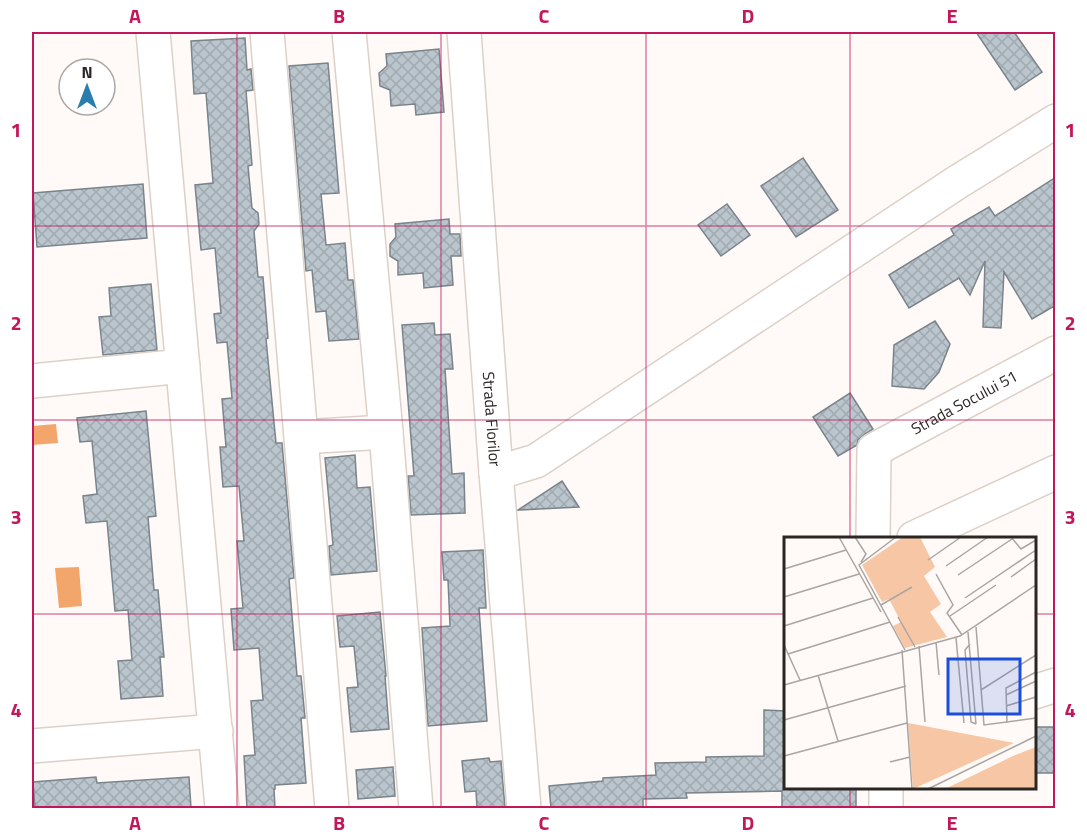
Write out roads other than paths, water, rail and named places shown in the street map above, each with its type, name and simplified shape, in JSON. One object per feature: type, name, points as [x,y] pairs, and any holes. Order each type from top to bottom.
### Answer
[{"type":"street","points":[[153,32],[222,808]]},
{"type":"street","points":[[267,32],[332,808]]},
{"type":"street","points":[[349,32],[386,432],[416,808]]},
{"type":"street","name":"Strada Florilor","points":[[464,32],[496,473],[524,808]]},
{"type":"street","points":[[496,473],[536,461],[956,183],[1056,121]]},
{"type":"street","name":"Strada Socului 51","points":[[873,537],[874,450],[1056,353]]},
{"type":"street","points":[[32,381],[183,366]]},
{"type":"street","points":[[301,437],[386,432]]},
{"type":"street","points":[[916,537],[1056,472]]},
{"type":"street","points":[[1036,692],[1056,685]]},
{"type":"street","points":[[32,746],[216,731]]},
{"type":"street","points":[[886,789],[886,808]]}]
